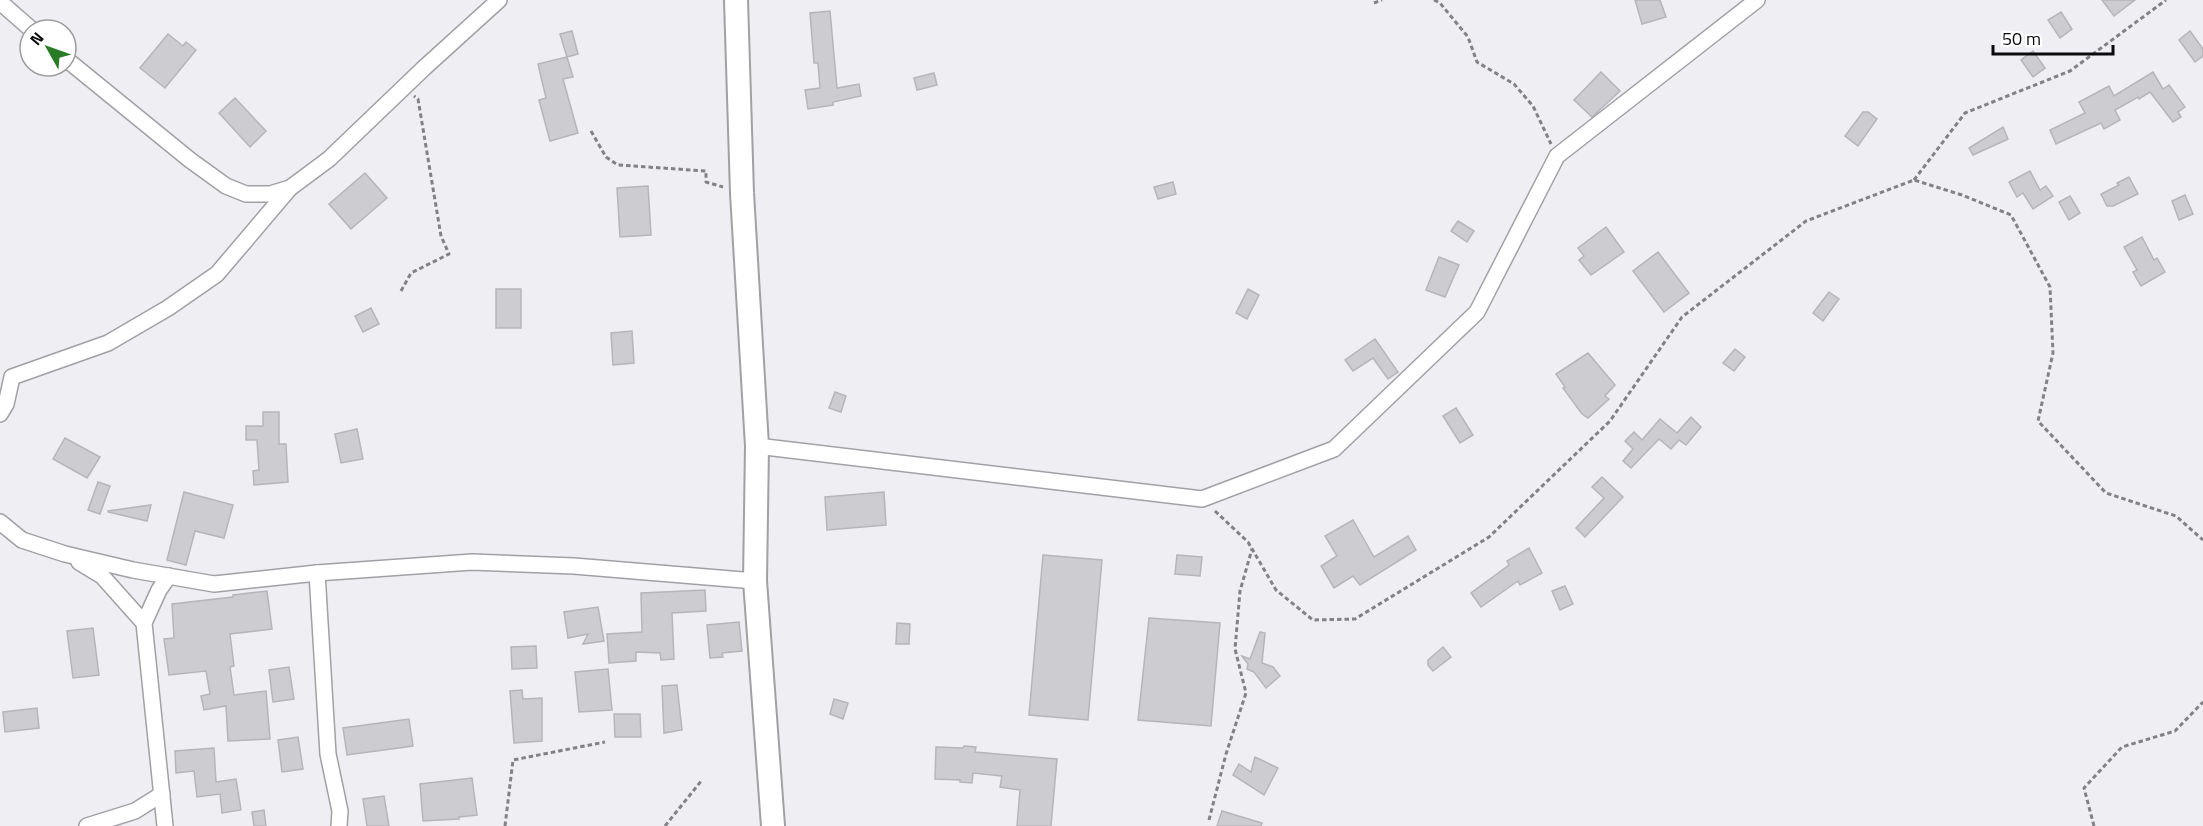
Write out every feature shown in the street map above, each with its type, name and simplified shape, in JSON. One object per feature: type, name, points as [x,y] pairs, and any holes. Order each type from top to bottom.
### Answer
[{"type":"main road","points":[[736,0],[742,193],[757,446],[755,581],[773,826]]},
{"type":"street","points":[[0,414],[6,404],[12,377],[108,343],[168,308],[217,274],[290,188],[329,159],[499,0]]},
{"type":"street","points":[[757,446],[1202,500],[1334,449],[1477,312],[1557,156],[1757,0]]},
{"type":"street","points":[[0,2],[18,18]]},
{"type":"street","points":[[78,69],[190,160],[226,186],[246,194],[270,194],[290,188]]},
{"type":"street","points":[[0,522],[22,540],[64,554],[133,570],[214,584],[317,573],[472,562],[574,566],[755,581]]},
{"type":"street","points":[[64,554],[102,576],[144,622]]},
{"type":"street","points":[[317,573],[328,754],[340,811],[339,826]]},
{"type":"street","points":[[165,826],[144,622],[159,590],[169,576]]},
{"type":"street","points":[[87,826],[135,811],[162,794]]},
{"type":"path","points":[[1374,3],[1382,0]]},
{"type":"path","points":[[1434,0],[1440,3],[1468,37],[1477,62],[1514,84],[1533,106],[1557,156]]},
{"type":"path","points":[[1202,500],[1248,542],[1276,590],[1313,620],[1355,619],[1489,537],[1610,421],[1682,316],[1806,221],[1914,180],[1965,113],[2070,71],[2166,0]]},
{"type":"path","points":[[401,291],[411,273],[449,254],[441,237],[418,99],[403,88]]},
{"type":"path","points":[[591,131],[606,157],[618,165],[706,171],[706,182],[742,193]]},
{"type":"path","points":[[1914,180],[2011,214],[2050,287],[2053,353],[2038,421],[2106,493],[2176,516],[2203,540]]},
{"type":"path","points":[[1209,819],[1226,754],[1246,693],[1235,649],[1240,591],[1252,549]]},
{"type":"path","points":[[2094,826],[2084,788],[2122,747],[2175,730],[2203,702]]},
{"type":"path","points":[[505,826],[513,760],[605,742]]},
{"type":"path","points":[[665,826],[702,780]]},
{"type":"building","points":[[1635,0],[1660,0],[1666,17],[1642,24]]},
{"type":"building","points":[[2102,0],[2135,0],[2114,16]]},
{"type":"building","points":[[830,11],[837,88],[859,84],[861,96],[833,102],[833,105],[808,109],[805,90],[820,88],[818,63],[814,63],[810,13]]},
{"type":"building","points":[[2061,12],[2072,29],[2060,38],[2048,20]]},
{"type":"building","points":[[572,31],[578,54],[567,57],[560,34]]},
{"type":"building","points":[[2190,31],[2203,49],[2203,56],[2195,62],[2179,40]]},
{"type":"building","points":[[168,34],[183,46],[186,42],[196,50],[165,88],[140,68]]},
{"type":"building","points":[[2033,51],[2045,68],[2033,77],[2021,60]]},
{"type":"building","points":[[567,57],[573,77],[563,79],[578,133],[550,141],[539,100],[546,98],[538,64]]},
{"type":"building","points":[[1601,72],[1620,91],[1592,117],[1574,100]]},
{"type":"building","points":[[2153,72],[2163,89],[2169,85],[2185,107],[2178,112],[2181,117],[2173,122],[2150,92],[2115,110],[2120,120],[2104,129],[2101,123],[2056,144],[2050,130],[2085,113],[2079,102],[2109,86],[2114,96]]},
{"type":"building","points":[[934,73],[937,85],[917,90],[914,78]]},
{"type":"building","points":[[235,98],[266,131],[250,147],[219,113]]},
{"type":"building","points":[[1863,112],[1868,112],[1877,119],[1858,146],[1845,136]]},
{"type":"building","points":[[2003,127],[2008,139],[1973,155],[1969,148]]},
{"type":"building","points":[[2030,171],[2040,190],[2046,186],[2053,196],[2033,209],[2023,193],[2017,197],[2009,182]]},
{"type":"building","points":[[365,173],[387,198],[351,229],[329,204]]},
{"type":"building","points":[[2129,177],[2138,194],[2113,206],[2107,206],[2101,194]]},
{"type":"building","points":[[1173,182],[1176,194],[1158,199],[1154,187]]},
{"type":"building","points":[[648,186],[651,235],[620,237],[617,188]]},
{"type":"building","points":[[2185,195],[2193,214],[2179,220],[2172,201]]},
{"type":"building","points":[[2070,196],[2080,213],[2069,220],[2059,202]]},
{"type":"building","points":[[1458,221],[1474,231],[1467,242],[1451,231]]},
{"type":"building","points":[[1606,227],[1624,252],[1591,275],[1579,260],[1584,256],[1578,248]]},
{"type":"building","points":[[2142,237],[2154,260],[2157,258],[2165,272],[2141,286],[2133,272],[2137,270],[2124,247]]},
{"type":"building","points":[[1658,252],[1689,293],[1664,312],[1633,271]]},
{"type":"building","points":[[1439,257],[1459,265],[1445,297],[1426,290]]},
{"type":"building","points":[[496,289],[521,289],[521,328],[496,328]]},
{"type":"building","points":[[1248,289],[1259,295],[1247,319],[1236,313]]},
{"type":"building","points":[[1829,292],[1839,299],[1823,321],[1813,313]]},
{"type":"building","points":[[371,308],[379,324],[363,332],[355,316]]},
{"type":"building","points":[[632,331],[634,363],[613,365],[611,333]]},
{"type":"building","points":[[1375,339],[1398,372],[1388,379],[1373,358],[1353,371],[1345,360]]},
{"type":"building","points":[[1735,349],[1745,357],[1734,371],[1723,363]]},
{"type":"building","points":[[1588,353],[1615,385],[1605,396],[1609,399],[1588,418],[1582,414],[1563,388],[1565,387],[1556,374]]},
{"type":"building","points":[[835,392],[846,396],[841,412],[829,408]]},
{"type":"building","points":[[1456,408],[1473,435],[1460,443],[1443,416]]},
{"type":"building","points":[[263,412],[279,412],[279,444],[286,444],[288,482],[254,485],[253,471],[259,470],[257,440],[246,440],[246,426],[263,426]]},
{"type":"building","points":[[1691,417],[1701,427],[1686,445],[1679,440],[1671,449],[1659,439],[1631,468],[1623,461],[1633,449],[1625,441],[1634,432],[1642,440],[1660,419],[1677,433]]},
{"type":"building","points":[[357,429],[363,459],[341,463],[335,434]]},
{"type":"building","points":[[65,438],[100,457],[87,478],[53,459]]},
{"type":"building","points":[[1602,477],[1623,497],[1585,537],[1576,528],[1604,498],[1592,487]]},
{"type":"building","points":[[98,482],[110,486],[100,514],[88,510]]},
{"type":"building","points":[[184,492],[233,505],[224,538],[195,531],[186,565],[167,560]]},
{"type":"building","points":[[884,492],[886,525],[827,530],[825,497]]},
{"type":"building","points":[[151,505],[147,521],[108,512],[108,511]]},
{"type":"building","points":[[1353,520],[1374,557],[1408,536],[1416,550],[1360,585],[1353,576],[1334,588],[1321,566],[1337,556],[1325,536]]},
{"type":"building","points":[[1529,548],[1542,573],[1520,585],[1518,581],[1481,607],[1471,593],[1509,565],[1507,561]]},
{"type":"building","points":[[1043,555],[1102,560],[1088,720],[1029,715]]},
{"type":"building","points":[[1177,555],[1202,557],[1200,576],[1175,574]]},
{"type":"building","points":[[1565,586],[1573,604],[1560,610],[1552,591]]},
{"type":"building","points":[[705,590],[706,611],[672,613],[674,659],[661,660],[660,653],[636,652],[636,661],[609,663],[607,634],[642,632],[641,593]]},
{"type":"building","points":[[267,591],[272,629],[230,634],[234,666],[230,667],[234,695],[266,691],[270,739],[228,741],[226,706],[204,710],[201,696],[210,694],[206,671],[169,675],[164,639],[174,638],[172,604]]},
{"type":"building","points":[[598,607],[604,641],[583,644],[588,634],[568,638],[564,612]]},
{"type":"building","points":[[1149,618],[1220,623],[1211,726],[1138,720]]},
{"type":"building","points":[[739,622],[742,651],[722,653],[723,657],[710,658],[707,625]]},
{"type":"building","points":[[897,623],[910,624],[909,644],[896,644]]},
{"type":"building","points":[[93,628],[99,675],[73,678],[67,631]]},
{"type":"building","points":[[1260,632],[1265,633],[1262,663],[1273,667],[1280,676],[1266,688],[1254,672],[1247,669],[1248,664],[1242,656],[1250,659]]},
{"type":"building","points":[[536,646],[537,668],[512,669],[511,647]]},
{"type":"building","points":[[1443,647],[1451,657],[1433,671],[1428,665],[1428,660]]},
{"type":"building","points":[[289,667],[294,699],[273,702],[269,670]]},
{"type":"building","points":[[608,669],[612,710],[579,712],[575,672]]},
{"type":"building","points":[[677,685],[682,730],[664,733],[662,686]]},
{"type":"building","points":[[522,690],[523,699],[542,698],[542,741],[514,743],[510,691]]},
{"type":"building","points":[[834,699],[848,703],[843,719],[830,714]]},
{"type":"building","points":[[37,708],[39,728],[5,732],[3,712]]},
{"type":"building","points":[[614,714],[640,714],[641,737],[615,737]]},
{"type":"building","points":[[409,719],[413,746],[347,755],[343,728]]},
{"type":"building","points":[[298,737],[303,769],[282,772],[278,740]]},
{"type":"building","points":[[964,746],[976,747],[975,752],[1057,759],[1051,826],[1017,826],[1020,790],[1000,787],[1002,776],[973,773],[972,783],[935,779],[936,747],[963,748]]},
{"type":"building","points":[[214,748],[216,782],[236,779],[241,810],[222,813],[220,794],[197,797],[194,771],[176,773],[175,751]]},
{"type":"building","points":[[1255,757],[1278,768],[1264,795],[1233,775],[1239,764],[1251,772]]},
{"type":"building","points":[[472,778],[477,815],[459,817],[459,819],[423,821],[420,784]]},
{"type":"building","points":[[384,796],[389,826],[367,826],[363,799]]},
{"type":"building","points":[[264,810],[266,826],[254,826],[252,812]]},
{"type":"building","points":[[1222,811],[1262,823],[1261,826],[1217,826]]}]
